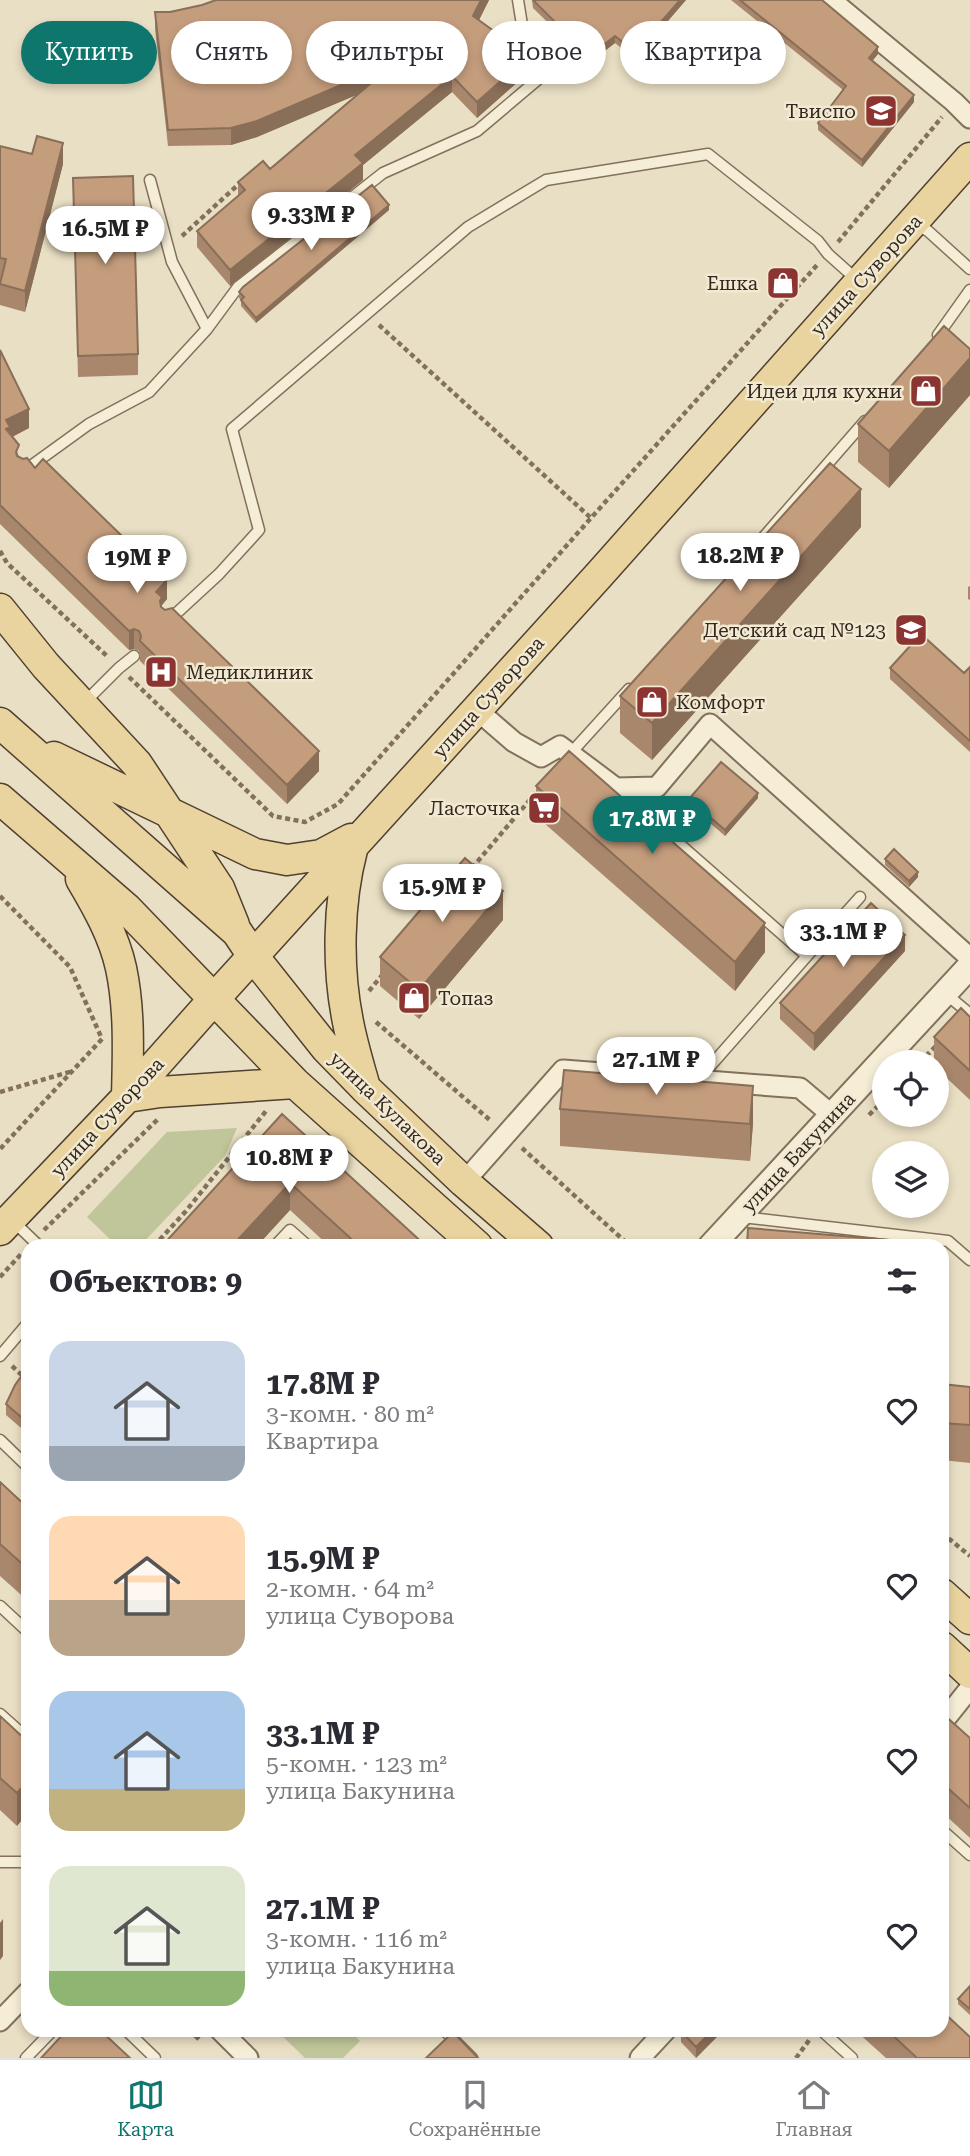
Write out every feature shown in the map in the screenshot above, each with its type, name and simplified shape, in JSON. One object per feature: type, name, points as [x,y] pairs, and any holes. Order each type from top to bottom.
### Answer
[{"type":"main road","name":"улица Суворова","points":[[5,1225],[127,1097],[970,158]]},
{"type":"main road","points":[[0,609],[46,666],[137,764],[203,861],[219,888],[237,932]]},
{"type":"main road","points":[[11,732],[255,854],[287,860],[321,855],[361,838]]},
{"type":"main road","points":[[11,732],[237,932]]},
{"type":"main road","points":[[0,799],[126,908],[295,1083],[469,1239]]},
{"type":"main road","points":[[361,838],[346,873],[341,918],[342,975],[348,1022],[365,1088]]},
{"type":"main road","points":[[66,855],[99,909],[121,967],[127,1015],[127,1097],[160,1092],[295,1083]]},
{"type":"main road","name":"улица Кулакова","points":[[237,932],[326,1048],[464,1182],[530,1239]]},
{"type":"main road","points":[[949,1600],[970,1619]]},
{"type":"main road","points":[[949,1654],[970,1673]]},
{"type":"street","points":[[831,0],[970,118]]},
{"type":"street","points":[[477,710],[514,742],[541,757],[560,746],[616,788],[657,787],[710,724],[970,958]]},
{"type":"street","name":"улица Бакунина","points":[[717,1239],[970,966]]},
{"type":"street","points":[[464,1182],[563,1070],[800,1088],[832,1115]]},
{"type":"street","points":[[949,1714],[970,1688]]},
{"type":"street","points":[[0,2021],[21,1999]]},
{"type":"street","points":[[227,2037],[248,2058]]},
{"type":"street","points":[[640,2058],[660,2037]]},
{"type":"lane","points":[[23,471],[89,424],[149,392],[207,329],[238,288],[383,173],[477,131],[554,66],[523,31],[518,0]]},
{"type":"lane","points":[[167,622],[219,574],[258,530],[232,429],[468,227],[546,180],[708,154],[818,241],[828,254],[859,282]]},
{"type":"lane","points":[[149,180],[172,262],[207,329]]},
{"type":"lane","points":[[914,223],[928,231],[970,269]]},
{"type":"lane","points":[[931,343],[948,324],[970,290]]},
{"type":"lane","points":[[750,552],[873,412]]},
{"type":"lane","points":[[82,705],[134,656]]},
{"type":"lane","points":[[570,754],[633,683]]},
{"type":"lane","points":[[616,788],[807,956]]},
{"type":"lane","points":[[698,1080],[860,897]]},
{"type":"lane","points":[[945,993],[970,1014]]},
{"type":"lane","points":[[738,1216],[931,1239]]},
{"type":"lane","points":[[5,1225],[25,1239]]},
{"type":"lane","points":[[282,1239],[290,1230],[300,1239]]},
{"type":"lane","points":[[949,1242],[970,1260]]},
{"type":"lane","points":[[0,1356],[21,1332]]},
{"type":"lane","points":[[0,1440],[21,1460]]},
{"type":"lane","points":[[0,1606],[21,1626]]},
{"type":"lane","points":[[0,1714],[21,1733]]},
{"type":"lane","points":[[949,1836],[970,1855]]},
{"type":"lane","points":[[0,1862],[21,1862]]},
{"type":"lane","points":[[26,2058],[46,2037]]},
{"type":"lane","points":[[133,2037],[155,2058]]},
{"type":"lane","points":[[451,2037],[472,2058]]},
{"type":"lane","points":[[827,2037],[852,2058]]},
{"type":"path","points":[[0,551],[7,563],[273,816],[304,822],[338,804],[828,254],[954,102]]},
{"type":"path","points":[[168,248],[240,183]]},
{"type":"path","points":[[366,314],[591,518]]},
{"type":"path","points":[[470,869],[570,754]]},
{"type":"path","points":[[0,896],[70,967],[102,1039],[0,1149]]},
{"type":"path","points":[[363,998],[384,972]]},
{"type":"path","points":[[932,1050],[940,1042]]},
{"type":"path","points":[[0,1092],[74,1071]]},
{"type":"path","points":[[161,1239],[267,1110],[253,1109]]},
{"type":"path","points":[[40,1239],[163,1114]]},
{"type":"path","points":[[186,1212],[195,1219]]},
{"type":"path","points":[[0,1277],[21,1257]]},
{"type":"path","points":[[949,1539],[970,1556]]},
{"type":"path","points":[[796,2058],[813,2037]]},
{"type":"green space","points":[[237,1128],[225,1156],[147,1239],[110,1239],[87,1217],[167,1132]]},
{"type":"green space","points":[[283,2037],[356,2037],[360,2041],[343,2058],[305,2058]]},
{"type":"building","points":[[216,0],[481,0],[473,16],[482,22],[482,84],[497,84],[477,102],[460,84],[468,84],[468,21],[306,21],[306,84],[343,84],[257,121],[231,128],[168,130],[155,12],[170,12]]},
{"type":"building","points":[[533,0],[680,0],[662,21],[620,21],[620,40],[615,36],[606,43],[606,21],[554,21]]},
{"type":"building","points":[[740,0],[822,0],[878,47],[869,58],[914,95],[862,160],[818,123],[846,86],[786,37],[786,21],[766,21]]},
{"type":"building","points":[[370,84],[442,84],[355,155],[363,163],[230,270],[197,231],[245,190],[238,182],[263,161],[270,169]]},
{"type":"building","points":[[37,136],[63,143],[25,291],[0,284],[6,259],[0,258],[0,146],[32,154]]},
{"type":"building","points":[[133,176],[138,354],[78,356],[73,178]]},
{"type":"building","points":[[372,185],[389,205],[256,318],[241,300],[244,297],[239,292],[243,287]]},
{"type":"building","points":[[944,326],[970,349],[970,358],[889,451],[858,424]]},
{"type":"building","points":[[0,350],[29,409],[6,420],[10,427],[6,429],[19,445],[17,456],[27,458],[35,468],[43,459],[167,580],[156,592],[162,597],[161,607],[165,610],[172,608],[319,751],[287,785],[140,641],[139,631],[129,631],[0,505]]},
{"type":"building","points":[[830,463],[861,489],[652,723],[620,696]]},
{"type":"building","points":[[921,634],[964,673],[970,667],[970,741],[890,668]]},
{"type":"building","points":[[569,751],[765,923],[735,962],[536,786]]},
{"type":"building","points":[[721,762],[758,793],[725,830],[689,799]]},
{"type":"building","points":[[894,849],[918,872],[909,881],[885,859]]},
{"type":"building","points":[[465,858],[503,891],[419,990],[380,957]]},
{"type":"building","points":[[871,903],[905,935],[814,1034],[780,1003]]},
{"type":"building","points":[[961,1008],[970,1017],[970,1071],[949,1050],[934,1037]]},
{"type":"building","points":[[564,1070],[753,1086],[750,1124],[560,1109]]},
{"type":"building","points":[[282,1114],[418,1239],[351,1239],[290,1183],[238,1239],[168,1239]]},
{"type":"building","points":[[748,1228],[879,1239],[747,1239]]},
{"type":"building","points":[[21,1377],[21,1417],[6,1404]]},
{"type":"building","points":[[949,1385],[970,1387],[970,1425],[949,1424]]},
{"type":"building","points":[[0,1482],[21,1502],[21,1563],[0,1544]]},
{"type":"building","points":[[0,1716],[21,1736],[21,1789],[17,1793],[0,1778]]},
{"type":"building","points":[[949,1719],[970,1738],[970,1808],[949,1789]]},
{"type":"building","points":[[970,1986],[970,2009],[958,1999]]},
{"type":"building","points":[[949,2018],[970,2037],[970,2058],[917,2058],[894,2037],[949,2037]]},
{"type":"building","points":[[60,2037],[108,2037],[130,2058],[41,2058]]},
{"type":"building","points":[[448,2037],[458,2037],[478,2058],[426,2058]]},
{"type":"building","points":[[687,2037],[706,2037],[696,2047]]},
{"type":"place","name":"Твиспо","points":[[881,111]]},
{"type":"place","name":"Ешка","points":[[783,283]]},
{"type":"place","name":"Идеи для кухни","points":[[926,391]]},
{"type":"place","name":"Детский сад №123","points":[[911,630]]},
{"type":"place","name":"Медиклиник","points":[[161,672]]},
{"type":"place","name":"Комфорт","points":[[652,702]]},
{"type":"place","name":"Ласточка","points":[[544,808]]},
{"type":"place","name":"Топаз","points":[[414,998]]}]
